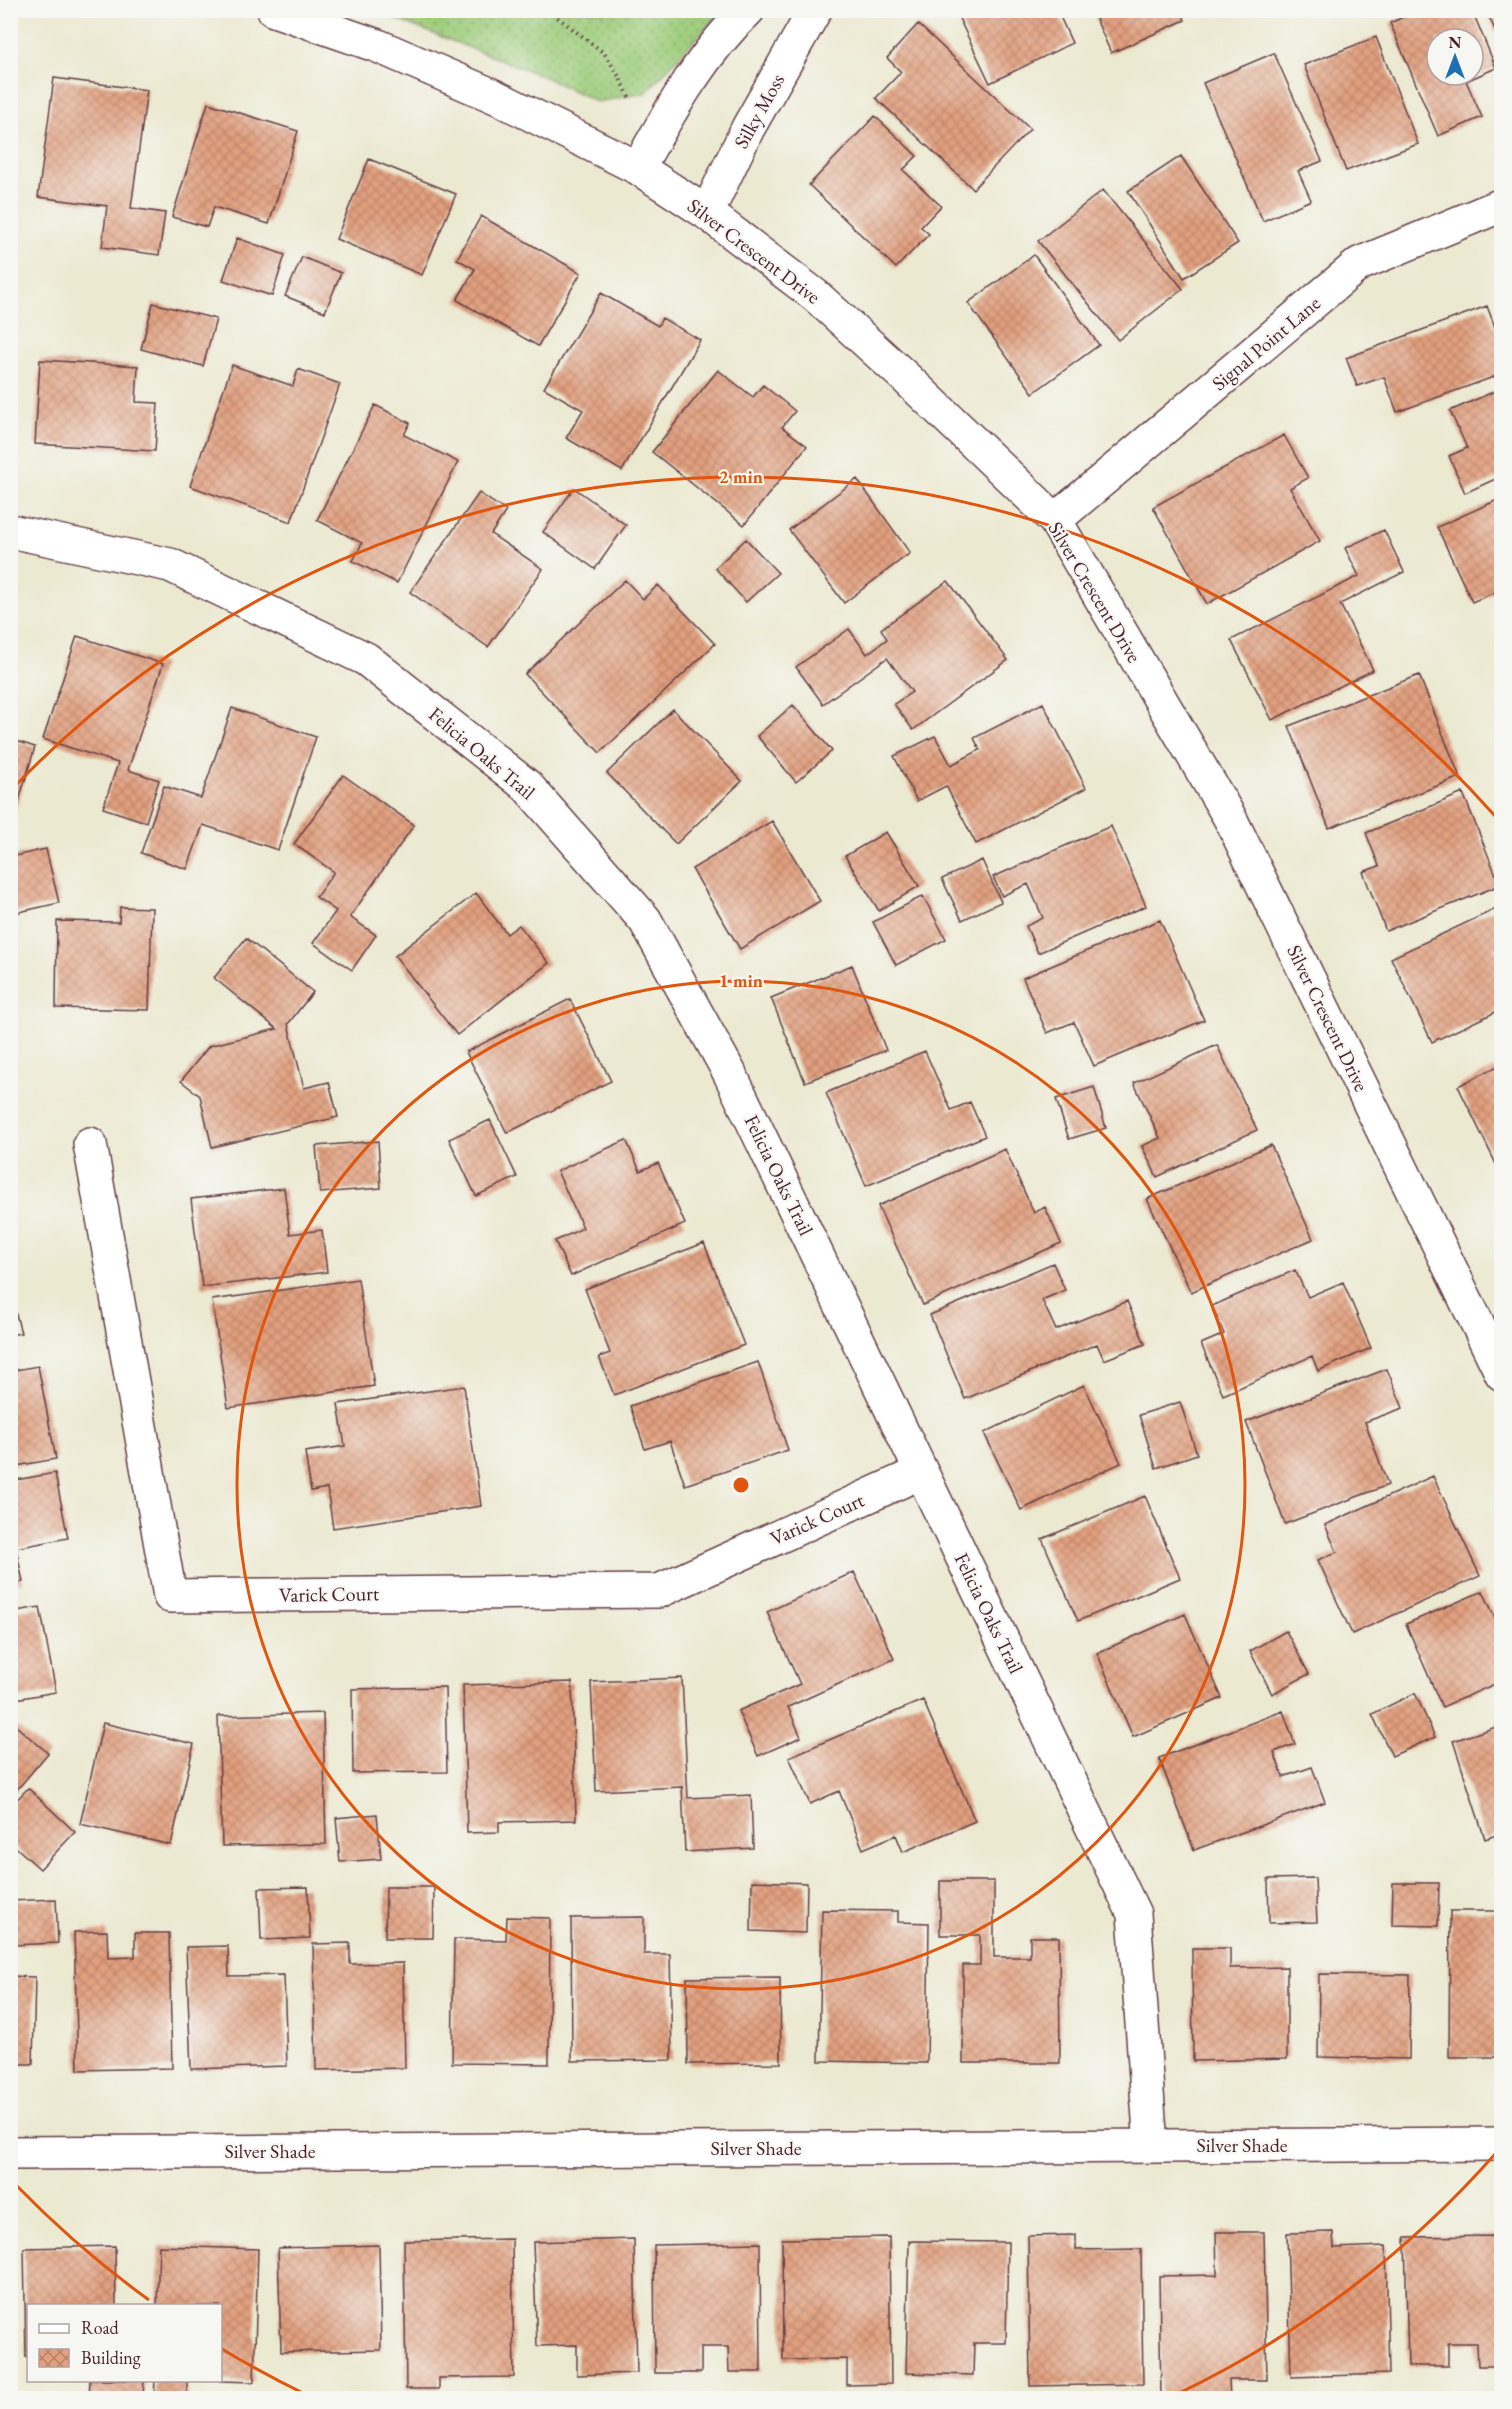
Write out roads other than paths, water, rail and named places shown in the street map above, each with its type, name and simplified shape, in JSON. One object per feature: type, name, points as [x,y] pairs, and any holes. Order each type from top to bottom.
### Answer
[{"type":"street","name":"Silver Crescent Drive","points":[[274,10],[378,46],[496,98],[638,168],[707,213],[816,296],[1055,520],[1230,818],[1502,1374]]},
{"type":"street","points":[[638,168],[676,102],[732,26],[748,10]]},
{"type":"street","name":"Silky Moss","points":[[707,213],[748,128],[815,10]]},
{"type":"street","name":"Signal Point Lane","points":[[1055,520],[1359,264],[1502,205]]},
{"type":"street","name":"Felicia Oaks Trail","points":[[10,531],[170,565],[366,659],[527,786],[645,920],[729,1072],[1134,1914],[1151,2146]]},
{"type":"street","name":"Varick Court","points":[[90,1144],[170,1596],[659,1591],[921,1472]]},
{"type":"street","name":"Silver Shade","points":[[10,2153],[1502,2144]]}]
